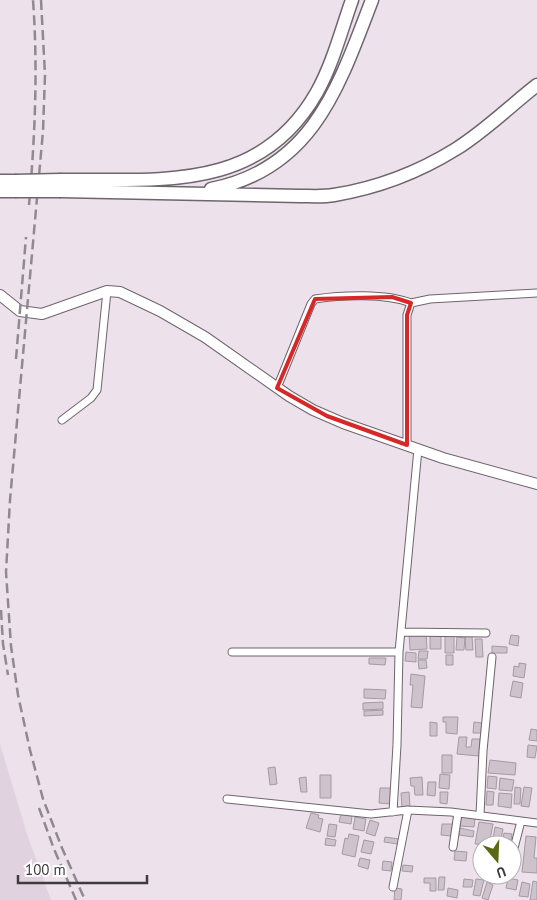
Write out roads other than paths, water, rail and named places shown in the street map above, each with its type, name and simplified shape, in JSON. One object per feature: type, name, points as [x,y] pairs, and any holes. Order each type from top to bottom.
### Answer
[{"type":"highway","points":[[0,181],[15,186],[61,186],[160,180],[195,176],[236,165],[265,149],[289,129],[301,115],[317,91],[352,0]]},
{"type":"highway","points":[[157,192],[200,191],[237,182],[264,169],[293,148],[315,125],[332,97],[372,0]]},
{"type":"highway","points":[[61,186],[157,192],[300,196],[333,195],[380,184],[411,173],[457,149],[502,115],[537,85]]},
{"type":"highway","points":[[0,191],[15,186]]},
{"type":"street","points":[[0,295],[20,311],[42,314],[107,291],[130,295],[205,337],[277,388],[302,404],[327,416],[418,449],[537,484]]},
{"type":"street","points":[[62,420],[91,398],[96,390],[107,291]]},
{"type":"street","points":[[277,388],[314,299],[392,297],[411,303],[430,299],[537,293]]},
{"type":"street","points":[[407,445],[407,315],[411,303]]},
{"type":"street","points":[[393,812],[398,736],[401,632],[418,449]]},
{"type":"street","points":[[401,632],[486,633]]},
{"type":"street","points":[[232,652],[400,652]]},
{"type":"street","points":[[480,815],[483,751],[492,657]]},
{"type":"street","points":[[227,799],[371,814],[408,810],[458,813],[537,823]]},
{"type":"street","points":[[393,887],[408,810]]},
{"type":"street","points":[[453,847],[458,813]]},
{"type":"street","points":[[517,835],[520,820]]},
{"type":"railway","points":[[29,205],[35,102],[33,0]]},
{"type":"railway","points":[[41,0],[45,75],[43,131],[10,500],[6,572],[11,646],[18,695],[30,750],[43,799],[85,900]]},
{"type":"railway","points":[[16,359],[26,237]]},
{"type":"railway","points":[[1,610],[3,644],[8,675]]},
{"type":"railway","points":[[39,808],[76,900]]}]
